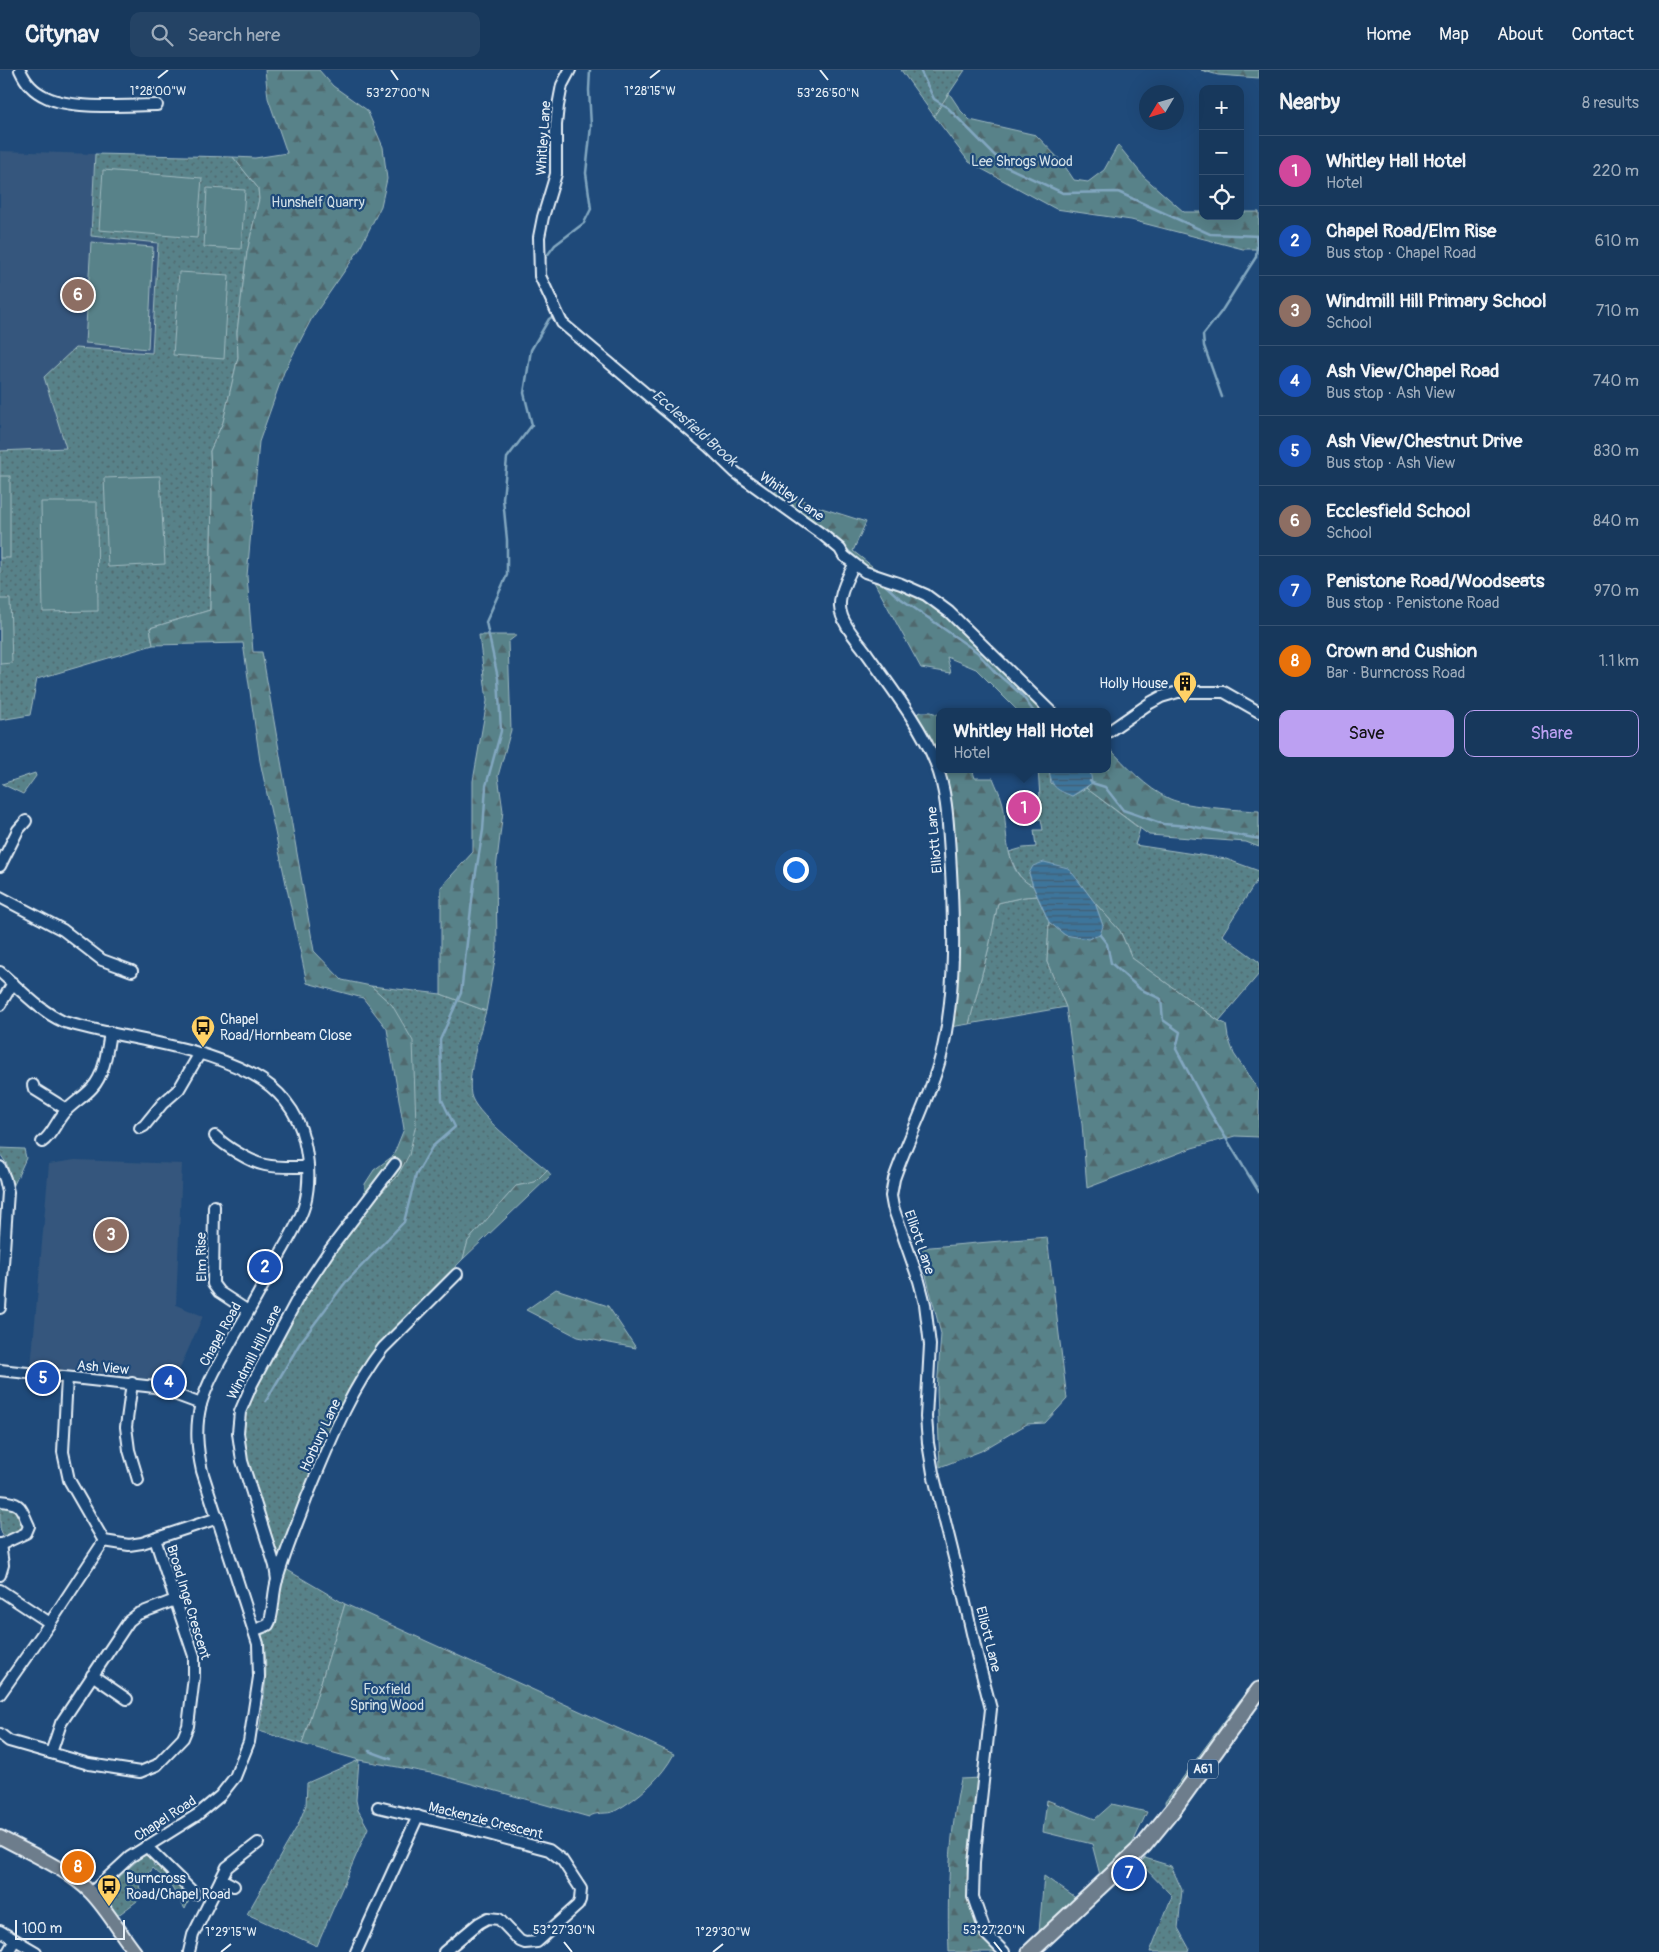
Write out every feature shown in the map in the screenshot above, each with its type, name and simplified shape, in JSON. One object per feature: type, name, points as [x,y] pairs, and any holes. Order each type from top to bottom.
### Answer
[{"type":"highway","name":"A61","points":[[1030,1952],[1144,1845],[1175,1807],[1259,1690]]},
{"type":"main road","points":[[0,1837],[67,1874],[91,1893],[134,1952]]},
{"type":"street","points":[[20,70],[27,84],[34,90],[46,98],[60,102],[157,105]]},
{"type":"street","name":"Whitley Lane","points":[[570,70],[562,85],[558,106],[556,174],[543,218],[540,237],[540,276],[559,317],[567,328],[709,448],[734,472],[822,535],[854,564],[865,572],[926,595],[949,612],[1047,708]]},
{"type":"street","name":"Elliott Lane","points":[[854,564],[841,599],[841,613],[851,631],[901,702],[927,744],[936,763]]},
{"type":"street","points":[[1111,730],[1150,703],[1178,692],[1224,692],[1252,706],[1259,712]]},
{"type":"street","name":"Elliott Lane","points":[[939,773],[948,832],[954,914],[946,1034],[935,1073],[894,1179],[891,1196],[925,1304],[930,1345],[927,1410],[928,1443],[933,1473],[963,1594],[976,1656],[991,1709],[975,1855],[974,1897],[986,1934],[1004,1952]]},
{"type":"street","points":[[0,866],[18,830],[26,821]]},
{"type":"street","points":[[0,897],[63,930],[102,960],[132,971]]},
{"type":"street","name":"Chapel Road","points":[[0,972],[49,1015],[64,1022],[200,1054],[253,1075],[271,1086],[282,1096],[298,1121],[306,1146],[308,1191],[302,1212],[215,1369],[201,1404],[196,1428],[199,1456],[255,1630],[260,1661],[249,1742],[235,1777],[220,1796],[197,1815],[146,1846],[107,1876],[91,1893]]},
{"type":"street","points":[[0,1006],[13,983]]},
{"type":"street","points":[[42,1142],[49,1136],[66,1110],[92,1088],[97,1081],[102,1070],[110,1032]]},
{"type":"street","points":[[140,1128],[179,1089],[200,1054]]},
{"type":"street","points":[[32,1085],[34,1089],[66,1110]]},
{"type":"street","points":[[215,1136],[261,1164],[276,1167],[308,1168]]},
{"type":"street","name":"Windmill Hill Lane","points":[[276,1580],[275,1566],[242,1461],[238,1440],[240,1412],[252,1384],[299,1296],[329,1251],[395,1164]]},
{"type":"street","points":[[0,1167],[6,1179],[8,1192],[2,1232],[0,1308]]},
{"type":"street","name":"Elm Rise","points":[[217,1211],[213,1284],[219,1292],[248,1311]]},
{"type":"street","name":"Horbury Lane","points":[[255,1630],[268,1625],[270,1621],[276,1580],[328,1445],[375,1358],[457,1274]]},
{"type":"street","name":"Ash View","points":[[0,1370],[132,1383],[161,1389],[201,1404]]},
{"type":"street","points":[[67,1378],[63,1452],[69,1480],[104,1541]]},
{"type":"street","points":[[132,1383],[126,1427],[129,1450],[140,1474]]},
{"type":"street","points":[[0,1501],[15,1502],[19,1505],[29,1526],[26,1533],[0,1544],[2,1565],[0,1575]]},
{"type":"street","points":[[104,1541],[129,1545],[155,1539],[218,1518]]},
{"type":"street","name":"Broad Inge Crescent","points":[[0,1734],[9,1741],[89,1764],[140,1772],[157,1765],[183,1738],[188,1726],[195,1667],[194,1656],[155,1539]]},
{"type":"street","points":[[0,1694],[104,1541]]},
{"type":"street","points":[[0,1590],[50,1623]]},
{"type":"street","points":[[51,1753],[60,1724],[133,1618],[175,1600]]},
{"type":"street","points":[[92,1675],[127,1699]]},
{"type":"street","name":"Mackenzie Crescent","points":[[378,1808],[418,1816],[549,1850],[562,1860],[581,1889],[578,1905],[537,1942],[525,1943],[520,1941],[499,1919],[488,1918],[479,1923],[444,1952]]},
{"type":"street","name":"Mackenzie Crescent","points":[[356,1952],[418,1816]]},
{"type":"street","points":[[189,1952],[193,1936],[221,1879],[232,1862],[258,1843]]},
{"type":"street","points":[[146,1846],[195,1896]]},
{"type":"street","points":[[221,1879],[234,1886]]},
{"type":"street","points":[[0,1931],[36,1952]]},
{"type":"street","points":[[8,1952],[16,1940]]},
{"type":"shaded area","points":[[0,151],[95,154],[91,236],[158,243],[152,354],[75,348],[66,448],[0,451]]},
{"type":"shaded area","points":[[1050,773],[1091,773],[1092,783],[1072,796],[1055,787]]},
{"type":"shaded area","points":[[1044,862],[1068,868],[1077,879],[1095,903],[1103,926],[1100,935],[1088,939],[1065,935],[1049,922],[1029,873],[1033,866]]},
{"type":"shaded area","points":[[75,1160],[182,1164],[176,1305],[203,1316],[172,1386],[92,1371],[59,1371],[31,1367],[49,1164]]},
{"type":"green space","name":"Hunshelf Quarry","points":[[265,70],[319,70],[333,86],[367,110],[383,147],[387,179],[381,206],[359,250],[312,318],[284,372],[259,442],[247,576],[253,652],[262,652],[314,951],[342,980],[371,986],[392,1005],[413,1041],[416,1124],[409,1155],[397,1177],[363,1212],[365,1184],[374,1170],[393,1156],[404,1129],[387,1029],[363,998],[307,983],[260,761],[243,643],[153,645],[150,628],[210,610],[212,492],[210,451],[223,422],[238,357],[237,332],[247,252],[259,199],[258,188],[233,157],[255,158],[287,153],[268,98]]},
{"type":"green space","points":[[901,70],[965,70],[934,116]]},
{"type":"green space","points":[[1201,70],[1259,70],[1259,78],[1218,75]]},
{"type":"green space","name":"Lee Shrogs Wood","points":[[949,93],[961,111],[970,120],[1036,135],[1062,162],[1074,180],[1088,182],[1104,170],[1118,145],[1144,177],[1184,212],[1199,212],[1199,220],[1244,220],[1244,212],[1259,212],[1259,249],[1243,249],[1131,220],[1056,209],[969,162],[934,116]]},
{"type":"green space","points":[[95,154],[233,157],[258,188],[259,199],[247,252],[237,332],[238,357],[223,422],[210,451],[212,492],[210,610],[150,628],[153,645],[37,679],[30,715],[0,720],[0,451],[66,448],[44,377],[75,348],[152,353],[158,243],[91,236]]},
{"type":"green space","points":[[103,170],[202,178],[197,238],[99,230]]},
{"type":"green space","points":[[207,188],[245,190],[241,249],[204,247]]},
{"type":"green space","points":[[91,242],[153,247],[148,349],[85,343]]},
{"type":"green space","points":[[179,272],[229,275],[224,359],[173,355]]},
{"type":"green space","points":[[0,476],[10,476],[10,558],[0,558]]},
{"type":"green space","points":[[160,476],[165,564],[108,567],[104,478]]},
{"type":"green space","points":[[777,487],[812,505],[866,522],[853,551],[882,574],[862,565],[774,496]]},
{"type":"green space","points":[[41,502],[97,502],[98,611],[43,612]]},
{"type":"green space","points":[[873,580],[909,591],[929,603],[991,658],[1041,708],[1015,708],[976,669],[947,657],[951,673],[921,668]]},
{"type":"green space","points":[[0,599],[10,599],[12,663],[0,664]]},
{"type":"green space","points":[[479,635],[517,635],[508,642],[511,730],[498,776],[503,811],[496,869],[497,949],[486,1011],[441,994],[441,887],[473,852],[473,781],[487,701]]},
{"type":"green space","points":[[921,712],[936,714],[936,759],[914,715]]},
{"type":"green space","points":[[1111,750],[1144,783],[1170,799],[1201,806],[1259,811],[1259,847],[1246,842],[1149,835],[1086,788],[1091,783],[1090,773],[1111,773]]},
{"type":"green space","points":[[35,773],[36,776],[23,794],[2,784]]},
{"type":"green space","points":[[941,773],[973,773],[975,778],[993,778],[1003,804],[1012,861],[1016,871],[1023,880],[1033,886],[1037,896],[998,903],[989,947],[969,1024],[950,1027],[955,972]]},
{"type":"green space","points":[[1038,773],[1050,773],[1051,783],[1072,796],[1086,788],[1140,829],[1135,845],[1226,859],[1259,871],[1259,877],[1222,935],[1259,962],[1259,974],[1219,1021],[1132,958],[1120,931],[1077,879],[1029,873],[1033,886],[1020,876],[1009,852],[1036,847],[1034,830],[1043,830],[1041,819],[1029,820],[1028,798],[1040,797]]},
{"type":"green space","points":[[1037,896],[1049,922],[1047,962],[1066,1007],[969,1024],[989,947],[998,903]]},
{"type":"green space","points":[[1095,903],[1120,931],[1132,958],[1219,1021],[1226,1024],[1234,1054],[1259,1091],[1259,1137],[1235,1136],[1192,1148],[1087,1188],[1082,1124],[1066,1007],[1047,962],[1049,922],[1065,935],[1103,926]]},
{"type":"green space","points":[[371,986],[441,994],[486,1011],[472,1067],[470,1090],[472,1098],[494,1126],[547,1170],[535,1182],[516,1186],[468,1241],[463,1259],[372,1353],[327,1438],[278,1563],[242,1450],[244,1408],[301,1298],[350,1227],[409,1155],[392,1005]]},
{"type":"green space","points":[[0,1148],[24,1149],[26,1158],[13,1187],[7,1164],[0,1154]]},
{"type":"green space","points":[[547,1170],[551,1175],[463,1259],[468,1241],[516,1186],[535,1182]]},
{"type":"green space","points":[[1047,1237],[1067,1399],[1045,1423],[1027,1424],[981,1451],[940,1467],[937,1390],[941,1334],[919,1248]]},
{"type":"green space","points":[[556,1289],[608,1306],[636,1348],[578,1337],[526,1310]]},
{"type":"green space","points":[[0,1504],[15,1505],[27,1527],[5,1540],[0,1528]]},
{"type":"green space","points":[[284,1568],[345,1604],[302,1744],[259,1731],[266,1671],[262,1635],[273,1629]]},
{"type":"green space","name":"Foxfield Spring Wood","points":[[345,1604],[674,1754],[656,1779],[633,1800],[615,1811],[595,1814],[589,1817],[436,1774],[359,1760],[302,1744]]},
{"type":"green space","points":[[1248,1689],[1251,1690],[1166,1808],[1165,1802]]},
{"type":"green space","points":[[359,1760],[356,1800],[358,1810],[368,1828],[317,1946],[247,1914],[298,1825],[306,1805],[307,1783]]},
{"type":"green space","points":[[980,1778],[970,1899],[984,1939],[999,1952],[949,1952],[950,1865],[957,1800],[961,1779]]},
{"type":"green space","points":[[1047,1800],[1095,1819],[1112,1804],[1147,1812],[1130,1849],[1115,1864],[1100,1875],[1092,1844],[1043,1832]]},
{"type":"green space","points":[[150,1853],[154,1860],[154,1866],[162,1867],[191,1896],[185,1909],[169,1883],[153,1868],[139,1887],[145,1895],[117,1916],[105,1895],[106,1889],[140,1858]]},
{"type":"green space","points":[[1145,1858],[1171,1866],[1182,1890],[1178,1928],[1189,1948],[1188,1952],[1150,1952],[1172,1896],[1140,1863]]},
{"type":"green space","points":[[1044,1876],[1077,1899],[1039,1932]]},
{"type":"waterway","name":"Ecclesfield Brook","points":[[543,261],[555,245],[584,223],[591,209],[586,173],[591,126],[590,70]]},
{"type":"waterway","points":[[920,70],[934,99],[948,108],[1005,166],[1063,193],[1118,192],[1210,234],[1259,236]]},
{"type":"waterway","points":[[1222,397],[1204,346],[1203,335],[1221,312],[1256,257],[1256,236]]},
{"type":"waterway","name":"Ecclesfield Brook","points":[[563,314],[572,326]]},
{"type":"waterway","points":[[266,1401],[300,1343],[345,1283],[404,1222],[416,1175],[432,1147],[455,1127],[442,1100],[440,1040],[461,993],[474,884],[483,830],[486,786],[501,731],[498,678],[486,622],[507,575],[507,540],[503,499],[507,458],[532,425],[524,393],[531,350],[549,319],[555,315]]},
{"type":"waterway","name":"Ecclesfield Brook","points":[[596,358],[695,442]]},
{"type":"waterway","name":"Ecclesfield Brook","points":[[730,474],[739,483],[758,494]]},
{"type":"waterway","name":"Ecclesfield Brook","points":[[844,547],[864,565]]},
{"type":"waterway","name":"Ecclesfield Brook","points":[[882,582],[897,596],[977,652],[996,673],[1021,694],[1031,708]]},
{"type":"waterway","points":[[1090,781],[1105,787],[1123,810],[1163,824],[1190,826],[1259,839]]},
{"type":"waterway","points":[[1100,935],[1107,944],[1111,963],[1140,989],[1161,999],[1163,1020],[1180,1032],[1176,1049],[1208,1109],[1259,1192]]},
{"type":"waterway","points":[[369,1751],[391,1759]]},
{"type":"place","name":"Ecclesfield School","points":[[78,295]]},
{"type":"place","name":"Holly House","points":[[1185,704]]},
{"type":"place","name":"Whitley Hall Hotel","points":[[1024,808]]},
{"type":"place","name":"Chapel Road/Hornbeam Close","points":[[203,1048]]},
{"type":"place","name":"Windmill Hill Primary School","points":[[111,1235]]},
{"type":"place","name":"Chapel Road/Elm Rise","points":[[265,1267]]},
{"type":"place","name":"Ash View/Chestnut Drive","points":[[43,1378]]},
{"type":"place","name":"Ash View/Chapel Road","points":[[169,1382]]},
{"type":"place","name":"Crown and Cushion","points":[[78,1867]]},
{"type":"place","name":"Penistone Road/Woodseats","points":[[1129,1873]]},
{"type":"place","name":"Burncross Road/Chapel Road","points":[[109,1907]]}]
